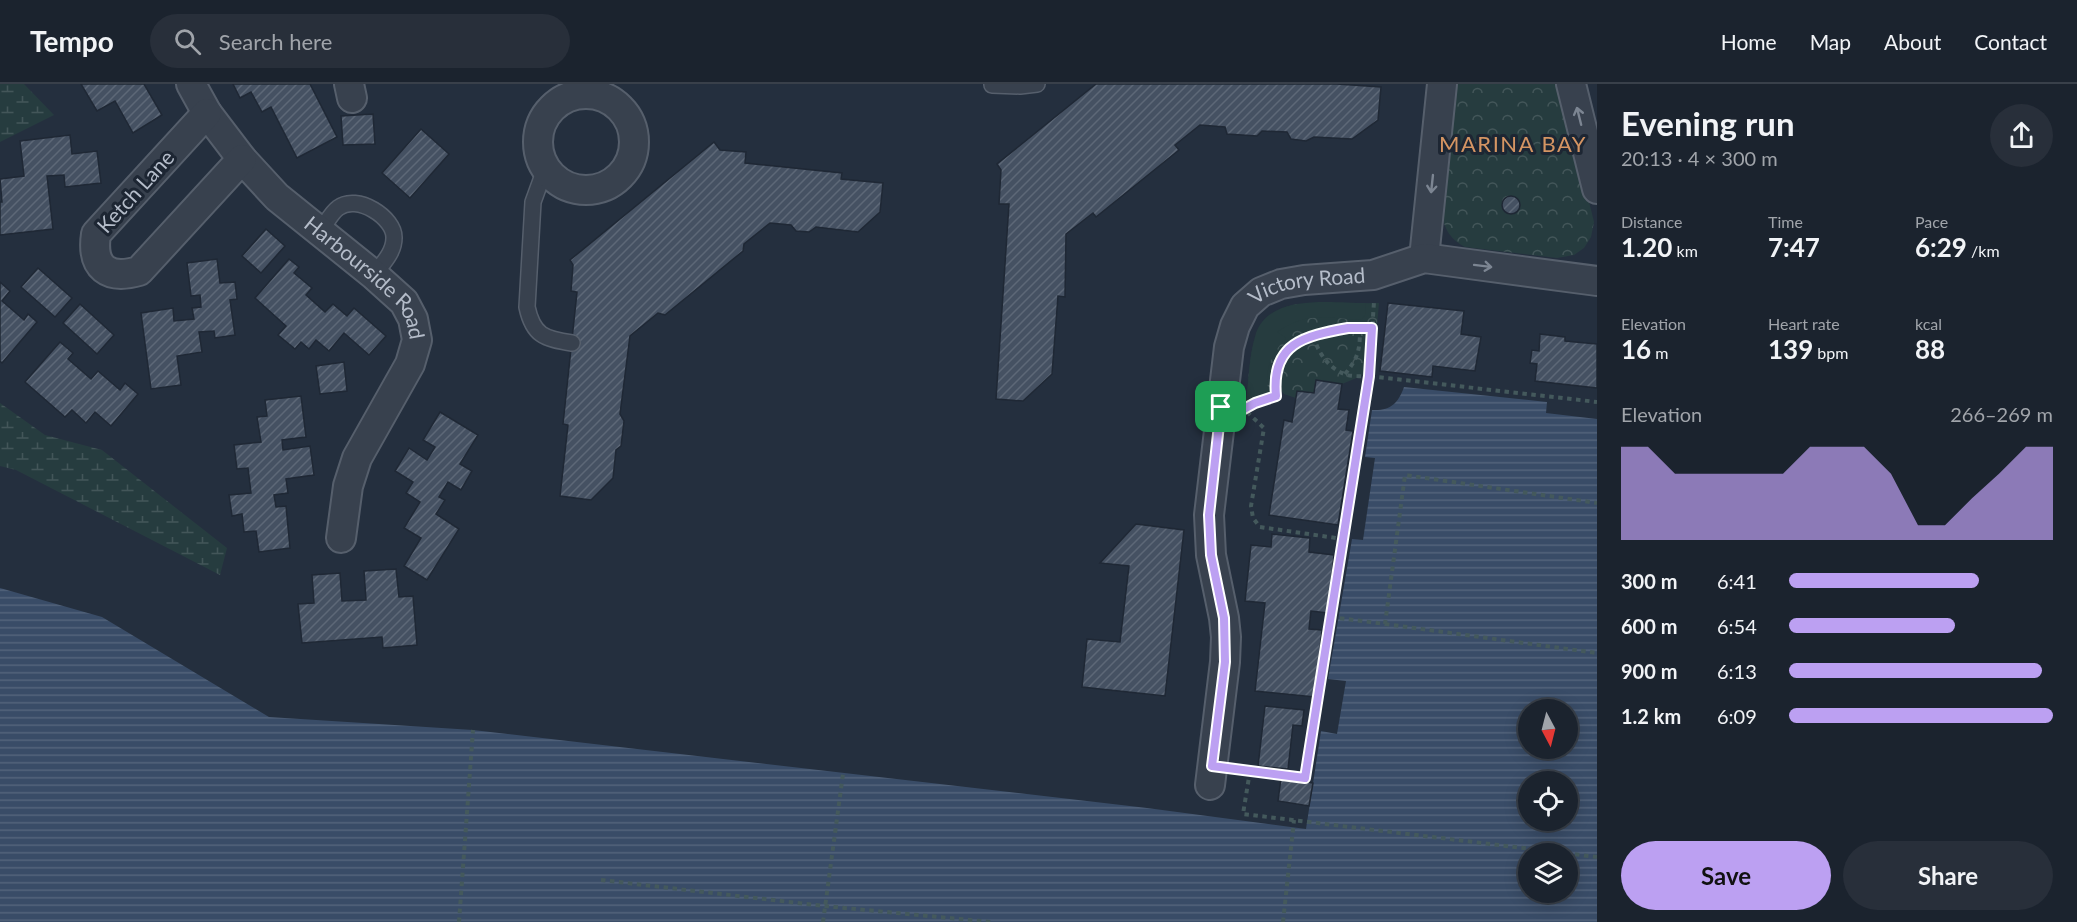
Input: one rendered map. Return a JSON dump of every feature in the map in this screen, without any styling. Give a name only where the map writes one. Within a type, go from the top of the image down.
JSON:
[{"type":"street","name":"Harbourside Road","points":[[191,84],[207,113],[242,159],[277,197],[374,274],[404,302],[413,320],[417,340],[410,364],[357,458],[348,486],[341,538]]},
{"type":"street","points":[[1425,258],[1442,84]]},
{"type":"street","points":[[1571,84],[1597,189]]},
{"type":"street","points":[[599,90],[617,105],[631,125],[634,146],[629,164],[617,179],[602,188],[577,190],[558,182],[545,169],[538,148],[540,127],[559,92],[578,94],[599,90]]},
{"type":"street","name":"Ketch Lane","points":[[207,113],[96,234],[93,249],[99,263],[110,274],[124,276],[139,271],[242,159]]},
{"type":"street","name":"Victory Road","points":[[1211,775],[1226,637],[1211,555],[1209,515],[1229,347],[1235,326],[1245,306],[1261,292],[1281,284],[1373,275],[1425,258],[1597,281]]},
{"type":"lane","points":[[989,84],[1020,86],[1037,84]]},
{"type":"lane","points":[[545,169],[533,202],[526,307],[530,323],[539,334],[553,340],[572,343]]},
{"type":"lane","points":[[321,230],[338,207],[353,202],[364,203],[392,225],[395,237],[392,250],[374,274]]},
{"type":"path","points":[[1211,775],[1250,771],[1305,778],[1369,376],[1374,302]]},
{"type":"path","points":[[1343,539],[1260,527],[1253,518],[1251,506],[1264,428],[1244,409],[1276,396],[1277,364],[1297,343],[1314,336],[1348,328],[1360,326],[1372,328]]},
{"type":"path","points":[[1344,374],[1355,362],[1360,347],[1360,326]]},
{"type":"path","points":[[1314,336],[1320,353],[1329,365],[1344,374],[1597,402]]},
{"type":"path","points":[[1385,624],[1405,475],[1597,503]]},
{"type":"path","points":[[1331,616],[1597,653]]},
{"type":"path","points":[[459,922],[473,730]]},
{"type":"path","points":[[1250,771],[1243,814],[1597,857]]},
{"type":"path","points":[[823,922],[843,774]]},
{"type":"path","points":[[1283,922],[1294,820]]},
{"type":"path","points":[[601,880],[824,906],[991,922]]},
{"type":"green space","points":[[0,84],[24,84],[54,115],[0,142]]},
{"type":"green space","points":[[1454,84],[1560,84],[1594,222],[1591,237],[1584,248],[1574,255],[1557,258],[1465,247],[1455,241],[1446,229],[1441,213]]},
{"type":"green space","points":[[1304,303],[1366,303],[1365,315],[1361,320],[1308,318],[1288,325],[1277,332],[1286,338],[1276,350],[1268,367],[1268,389],[1272,392],[1246,402],[1254,341],[1263,320],[1274,311]]},
{"type":"green space","points":[[1379,303],[1373,371],[1342,384],[1316,380],[1314,393],[1297,391],[1296,398],[1284,394],[1280,389],[1246,402],[1254,342],[1259,329],[1268,318],[1279,310],[1296,304]]},
{"type":"green space","points":[[0,403],[45,435],[102,450],[227,548],[220,575],[16,470],[0,466]]},
{"type":"water","points":[[1404,387],[1547,402],[1546,413],[1597,419],[1597,922],[0,922],[0,588],[102,617],[269,717],[473,730],[1147,808],[1306,829],[1321,731],[1337,734],[1346,681],[1328,679],[1352,539],[1363,540],[1375,458],[1365,457],[1372,410],[1388,408],[1396,402]]},
{"type":"building","points":[[81,84],[144,84],[162,115],[133,133],[115,101],[97,111]]},
{"type":"building","points":[[233,84],[310,84],[337,137],[297,158],[271,107],[262,112],[251,92],[240,98]]},
{"type":"building","points":[[1096,84],[1337,84],[1381,87],[1378,120],[1352,139],[1314,137],[1306,141],[1291,139],[1287,132],[1262,131],[1257,136],[1227,134],[1225,127],[1200,125],[1175,145],[1179,150],[1096,217],[1093,213],[1066,234],[1065,297],[1058,296],[1052,374],[1023,401],[996,399],[1009,204],[999,204],[1001,170],[997,164]]},
{"type":"building","points":[[373,114],[375,144],[343,145],[341,116]]},
{"type":"building","points":[[421,129],[449,154],[410,198],[382,173]]},
{"type":"building","points":[[70,135],[72,154],[97,151],[101,183],[65,187],[64,175],[47,176],[53,229],[0,235],[0,202],[2,202],[0,179],[24,176],[20,141]]},
{"type":"building","points":[[714,142],[720,150],[746,152],[745,163],[842,173],[841,179],[883,183],[880,212],[858,232],[816,227],[809,232],[796,231],[791,225],[770,223],[744,244],[743,251],[665,315],[658,313],[630,336],[620,414],[624,421],[621,446],[616,450],[613,478],[591,500],[560,496],[568,425],[563,424],[577,292],[571,291],[573,265],[570,260]]},
{"type":"building","points":[[1511,196],[1517,199],[1520,205],[1517,211],[1511,214],[1505,211],[1502,205],[1505,199]]},
{"type":"building","points":[[266,229],[285,246],[261,273],[242,256]]},
{"type":"building","points":[[217,259],[220,283],[235,282],[237,299],[230,300],[235,335],[215,338],[214,331],[199,332],[202,352],[177,356],[181,385],[151,389],[141,313],[173,308],[174,321],[194,319],[192,308],[201,307],[200,295],[191,296],[187,263]]},
{"type":"building","points":[[289,259],[299,267],[294,273],[312,288],[306,295],[325,312],[333,304],[347,316],[354,308],[386,336],[369,355],[344,333],[329,351],[316,340],[309,349],[301,342],[295,349],[278,335],[286,326],[255,298]]},
{"type":"building","points":[[38,268],[72,298],[55,317],[21,287]]},
{"type":"building","points":[[0,282],[10,291],[2,301],[24,320],[28,314],[37,322],[2,363],[0,361]]},
{"type":"building","points":[[1388,303],[1464,311],[1461,334],[1481,337],[1475,371],[1433,366],[1432,377],[1380,371]]},
{"type":"building","points":[[80,304],[114,335],[97,354],[63,323]]},
{"type":"building","points":[[1540,334],[1565,337],[1565,341],[1597,344],[1597,388],[1535,381],[1537,364],[1530,363],[1532,350],[1539,351]]},
{"type":"building","points":[[60,342],[73,353],[68,359],[91,379],[98,371],[120,390],[125,383],[138,394],[111,426],[95,412],[86,423],[72,410],[65,417],[25,382]]},
{"type":"building","points":[[344,362],[347,391],[320,394],[316,366]]},
{"type":"building","points":[[1316,380],[1342,384],[1338,409],[1349,410],[1346,430],[1353,431],[1338,525],[1269,515],[1284,420],[1292,422],[1297,391],[1314,393]]},
{"type":"building","points":[[301,396],[306,437],[282,440],[283,450],[310,446],[314,475],[286,479],[288,493],[274,495],[276,507],[286,506],[290,548],[259,552],[256,531],[244,532],[242,514],[232,516],[229,495],[251,493],[248,468],[237,469],[234,445],[261,442],[257,417],[267,416],[265,400]]},
{"type":"building","points":[[440,412],[478,435],[460,464],[472,471],[461,490],[448,482],[439,497],[445,500],[436,514],[459,529],[427,580],[404,566],[421,538],[404,528],[420,502],[406,493],[413,482],[395,471],[409,448],[427,460],[435,447],[423,440]]},
{"type":"building","points":[[1136,524],[1184,530],[1165,696],[1082,687],[1087,639],[1120,642],[1129,566],[1100,563]]},
{"type":"building","points":[[1272,534],[1310,538],[1309,552],[1334,555],[1328,613],[1311,611],[1309,629],[1322,630],[1315,697],[1255,691],[1265,603],[1245,601],[1251,545],[1271,547]]},
{"type":"building","points":[[396,569],[399,597],[413,596],[417,645],[383,648],[382,637],[302,643],[298,604],[314,603],[312,575],[340,573],[342,601],[366,600],[364,571]]},
{"type":"building","points":[[1265,706],[1304,710],[1302,726],[1293,725],[1288,769],[1258,766]]},
{"type":"building","points":[[1281,778],[1313,783],[1309,806],[1278,801]]},
{"type":"district","name":"MARINA BAY","points":[[1513,144]]},
{"type":"route","points":[[1348,328],[1372,328],[1369,376],[1305,778],[1212,766],[1226,637],[1211,555],[1209,515],[1221,407],[1244,409],[1276,396],[1277,364],[1297,343],[1320,333],[1348,328]]}]
